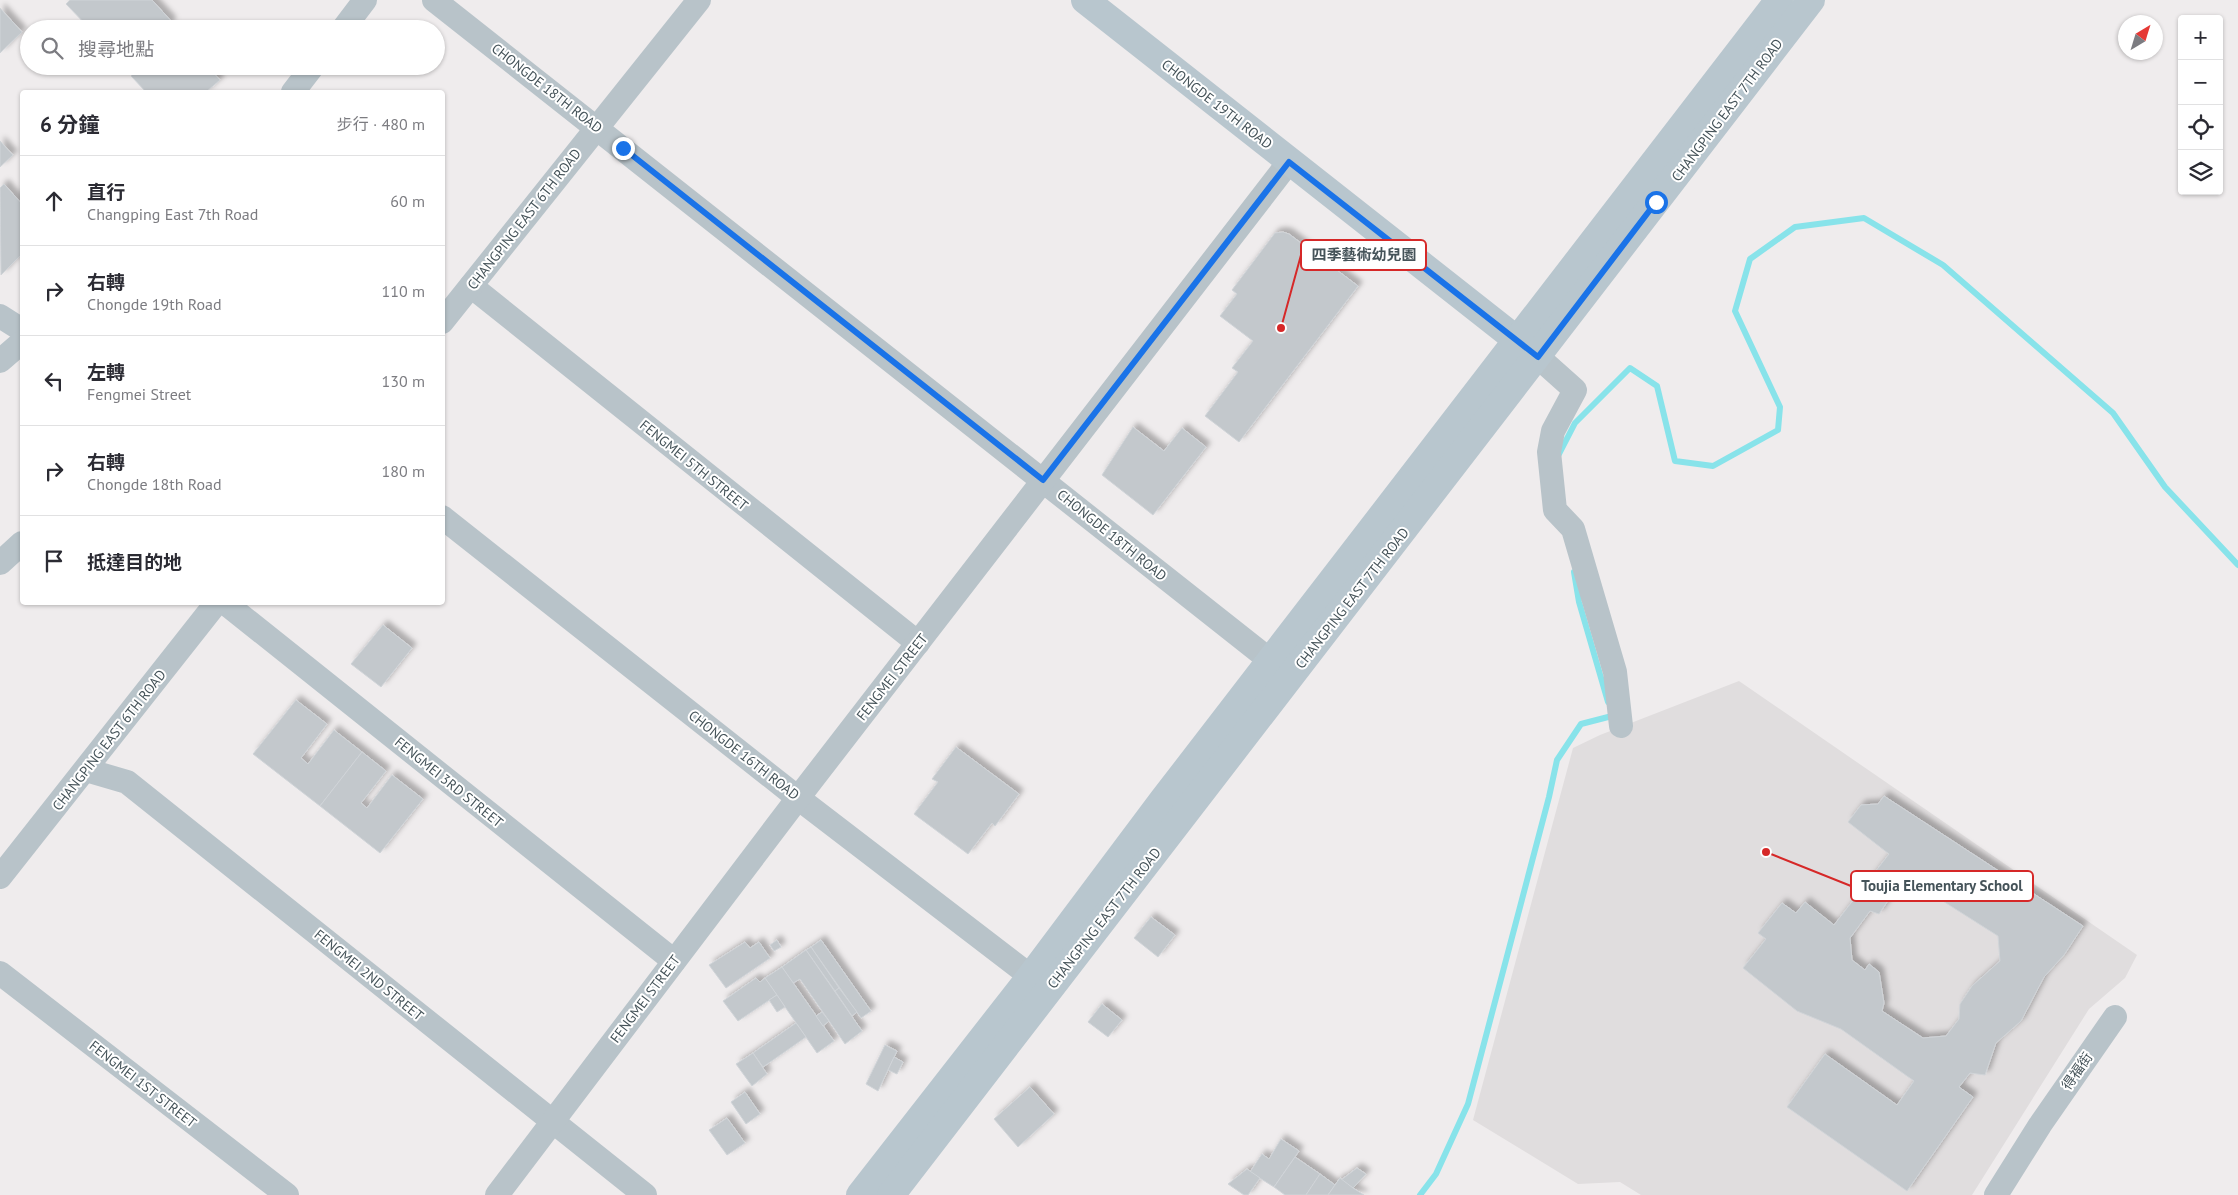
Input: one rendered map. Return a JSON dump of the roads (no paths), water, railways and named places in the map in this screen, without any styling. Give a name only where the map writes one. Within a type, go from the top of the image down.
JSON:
[{"type":"street","points":[[350,20],[365,0]]},
{"type":"street","name":"CHONGDE 18TH ROAD","points":[[434,0],[1271,661]]},
{"type":"street","name":"CHANGPING EAST 6TH ROAD","points":[[445,318],[699,0]]},
{"type":"street","name":"CHONGDE 19TH ROAD","points":[[1085,0],[1538,357]]},
{"type":"street","name":"CHANGPING EAST 7TH ROAD","points":[[891,1195],[1040,983],[1162,800],[1779,0]]},
{"type":"street","name":"CHANGPING EAST 7TH ROAD","points":[[860,1195],[1040,983],[1538,357],[1811,0]]},
{"type":"street","points":[[295,90],[306,75]]},
{"type":"street","name":"FENGMEI STREET","points":[[497,1195],[798,798],[1289,162]]},
{"type":"street","name":"FENGMEI 5TH STREET","points":[[471,286],[918,643]]},
{"type":"street","points":[[0,316],[20,329]]},
{"type":"street","points":[[0,361],[20,344]]},
{"type":"street","points":[[1538,357],[1575,390],[1553,431],[1549,452],[1554,510],[1572,529],[1615,672],[1622,726]]},
{"type":"street","name":"CHONGDE 16TH ROAD","points":[[445,519],[798,798],[1040,983]]},
{"type":"street","points":[[0,563],[20,545]]},
{"type":"street","name":"CHANGPING EAST 6TH ROAD","points":[[0,877],[215,605]]},
{"type":"street","name":"FENGMEI 3RD STREET","points":[[228,605],[674,961]]},
{"type":"street","name":"FENGMEI 2ND STREET","points":[[86,770],[127,782],[645,1195]]},
{"type":"street","name":"FENGMEI 1ST STREET","points":[[0,973],[286,1195]]},
{"type":"street","points":[[1996,1195],[2040,1126],[2115,1017]]},
{"type":"waterway","points":[[1558,456],[1575,423],[1630,368],[1657,386],[1675,461],[1713,466],[1778,430],[1780,407],[1735,311],[1750,259],[1795,227],[1864,218],[1943,265],[2113,413],[2165,487],[2238,565]]},
{"type":"waterway","points":[[1574,572],[1579,602],[1608,702]]},
{"type":"waterway","points":[[1420,1195],[1436,1174],[1468,1104],[1549,797],[1557,760],[1581,724],[1612,716],[1611,712]]},
{"type":"place","name":"四季藝術幼兒園","points":[[1281,328]]},
{"type":"place","name":"Toujia Elementary School","points":[[1766,852]]}]
